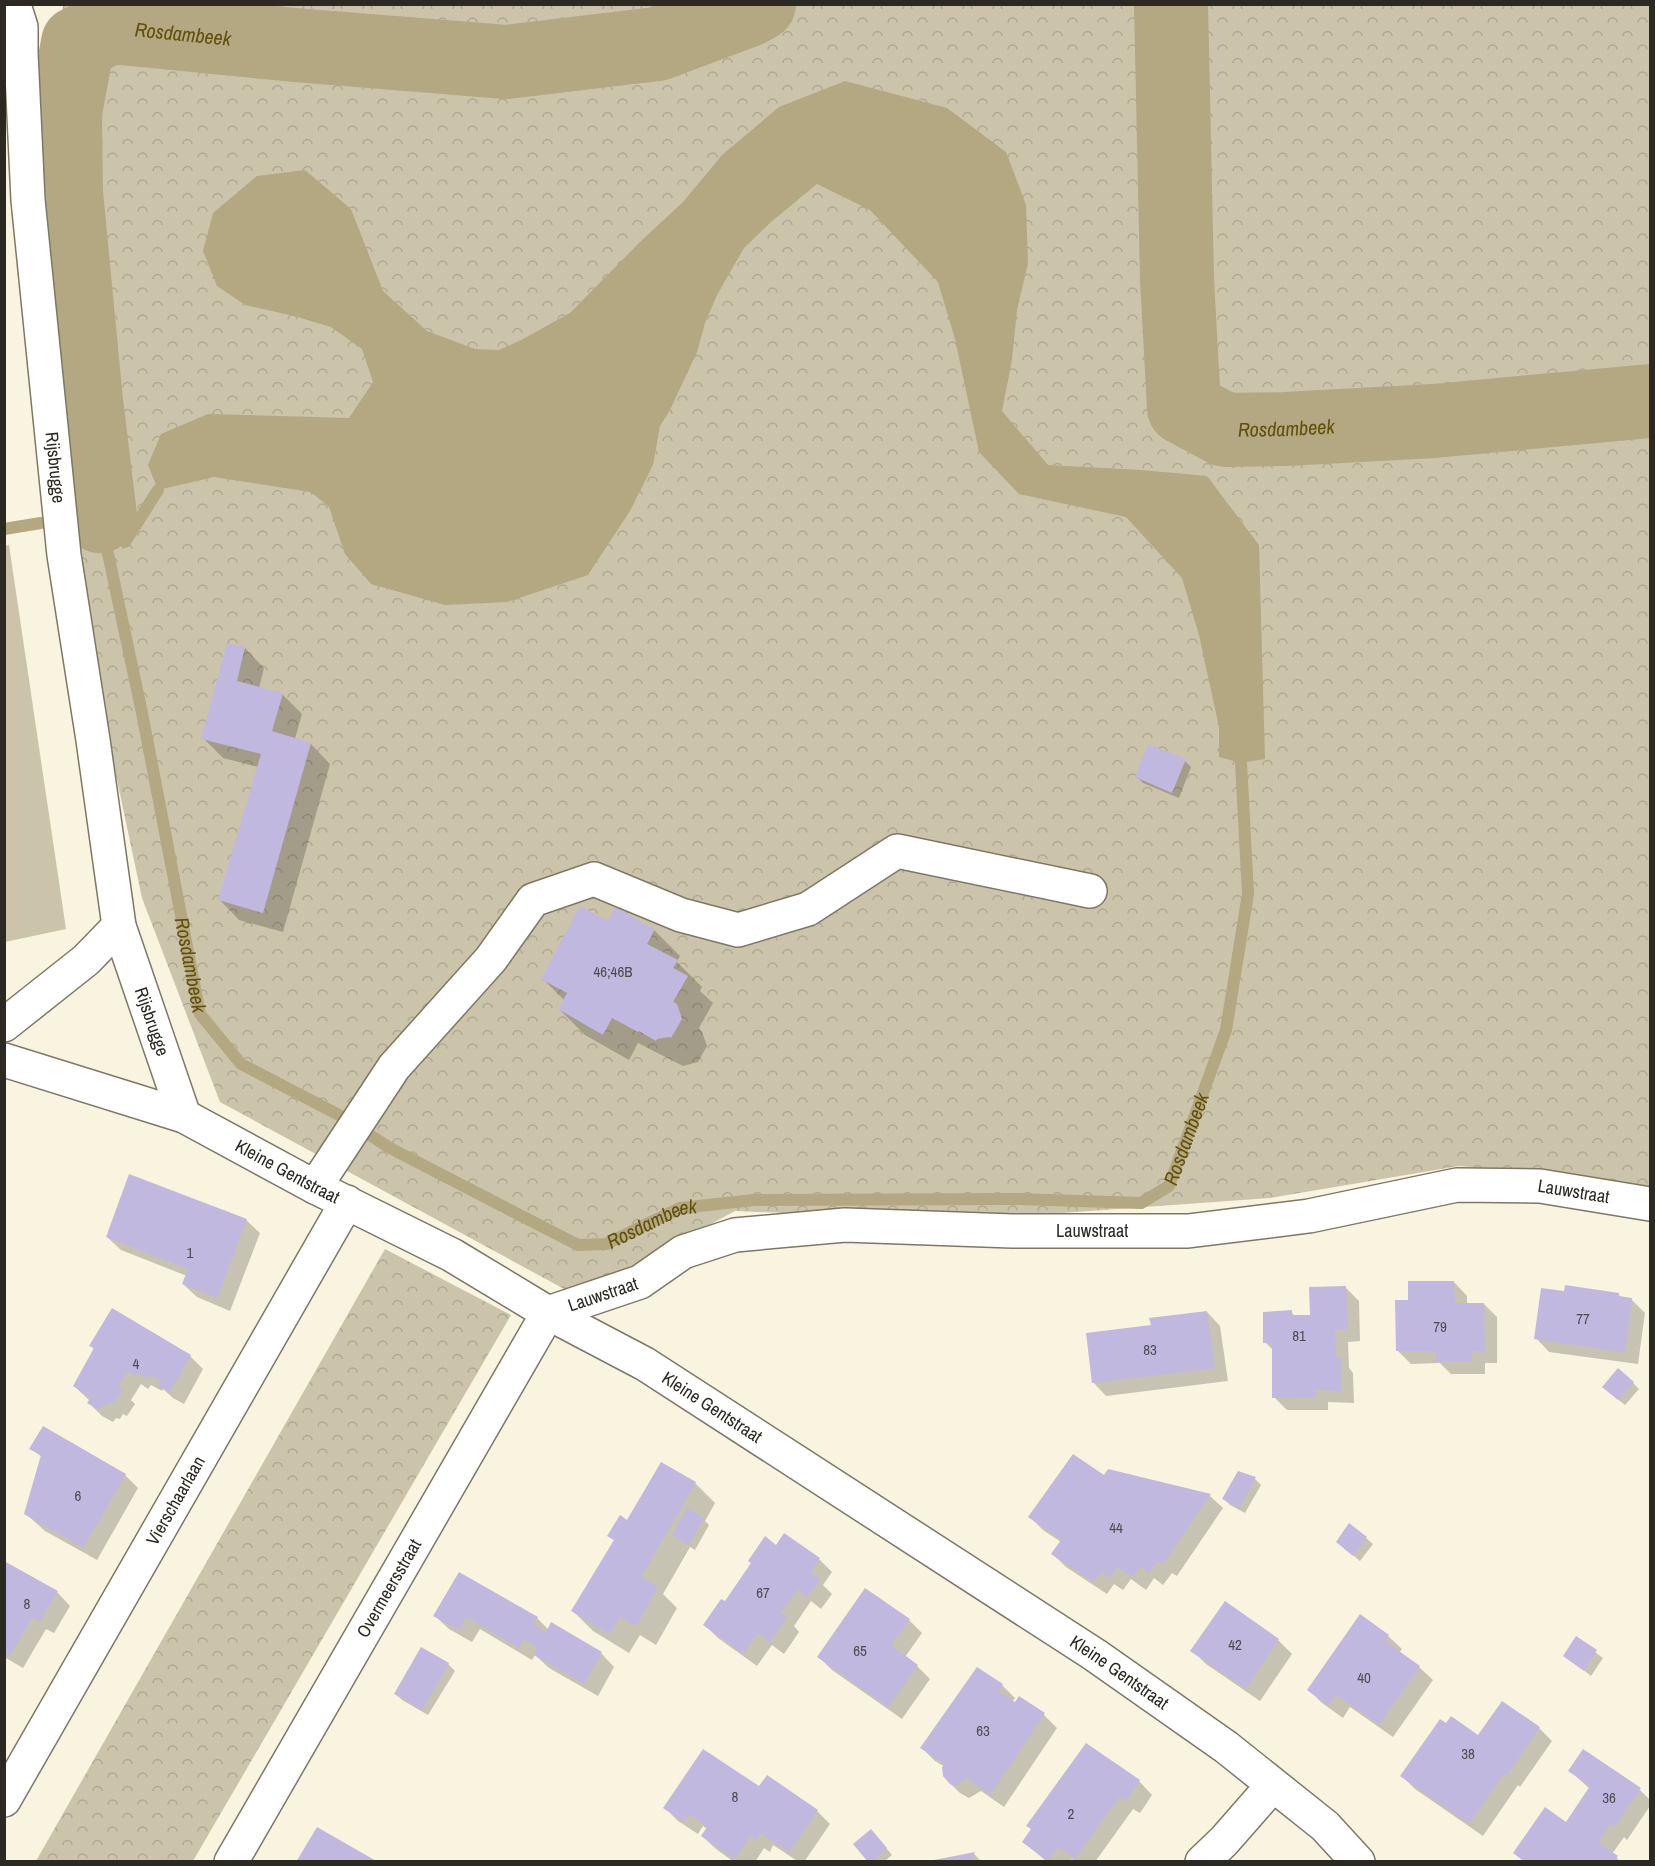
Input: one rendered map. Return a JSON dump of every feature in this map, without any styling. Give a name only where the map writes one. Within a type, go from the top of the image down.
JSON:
[{"type":"street","name":"Rijsbrugge","points":[[13,6],[21,27],[28,200],[64,555],[119,926],[184,1116]]},
{"type":"street","points":[[315,1186],[394,1067],[491,959],[533,900],[594,879],[681,915],[738,930],[808,909],[897,851],[1090,891]]},
{"type":"street","points":[[4,1024],[87,960],[119,926]]},
{"type":"street","name":"Kleine Gentstraat","points":[[4,1060],[184,1116],[315,1186],[452,1255],[548,1313],[645,1364],[1095,1654],[1226,1747],[1325,1826],[1358,1862]]},
{"type":"street","name":"Lauwstraat","points":[[548,1313],[640,1282],[683,1252],[735,1235],[845,1225],[1012,1231],[1188,1231],[1309,1216],[1457,1185],[1540,1186],[1650,1204]]},
{"type":"street","name":"Vierschaarlaan","points":[[4,1800],[347,1202]]},
{"type":"street","name":"Overmeersstraat","points":[[231,1862],[548,1313]]},
{"type":"street","points":[[1202,1862],[1224,1841],[1273,1785]]},
{"type":"green space","points":[[63,5],[1650,5],[1650,1187],[1459,1166],[1270,1198],[965,1220],[735,1211],[577,1296],[220,1102],[142,898],[77,591],[48,227]]},
{"type":"green space","points":[[9,545],[66,929],[5,942],[4,546]]},
{"type":"green space","points":[[385,1249],[511,1315],[193,1861],[36,1861]]},
{"type":"shaded area","points":[[845,81],[947,108],[1006,152],[1026,205],[1028,263],[1017,310],[1012,360],[1002,411],[1048,465],[1207,476],[1259,545],[1265,759],[1241,763],[1219,757],[1219,727],[1199,635],[1182,578],[1126,517],[1019,494],[979,452],[955,339],[938,282],[870,210],[817,184],[744,248],[717,295],[705,323],[697,352],[660,426],[653,465],[630,511],[588,575],[507,602],[445,605],[371,584],[345,554],[329,507],[311,492],[214,477],[158,490],[148,465],[161,434],[208,414],[349,418],[373,382],[362,349],[331,327],[245,305],[217,286],[203,251],[213,213],[257,176],[305,170],[351,209],[383,291],[427,331],[475,349],[499,350],[570,313],[683,202],[722,155],[779,107]]},
{"type":"building","points":[[227,643],[245,647],[237,681],[283,693],[272,731],[311,743],[263,913],[218,900],[261,754],[201,739]]},
{"type":"building","points":[[1148,744],[1186,759],[1172,793],[1135,777]]},
{"type":"building","points":[[580,906],[608,921],[615,907],[655,929],[647,944],[678,960],[673,968],[688,976],[673,1002],[677,1004],[682,1019],[671,1038],[656,1041],[612,1018],[603,1035],[558,1009],[567,993],[541,979]]},
{"type":"building","points":[[129,1174],[247,1219],[217,1298],[182,1284],[188,1269],[106,1237]]},
{"type":"building","points":[[1408,1281],[1454,1281],[1455,1303],[1484,1303],[1485,1351],[1472,1351],[1472,1361],[1436,1361],[1436,1351],[1396,1351],[1395,1300],[1408,1300]]},
{"type":"building","points":[[1565,1285],[1619,1293],[1619,1296],[1632,1298],[1625,1352],[1534,1339],[1541,1288],[1564,1291]]},
{"type":"building","points":[[1346,1286],[1348,1329],[1335,1329],[1336,1358],[1341,1358],[1341,1391],[1315,1390],[1316,1397],[1272,1398],[1272,1343],[1263,1343],[1263,1312],[1292,1310],[1292,1315],[1310,1315],[1309,1287]]},
{"type":"building","points":[[112,1308],[191,1355],[170,1392],[158,1386],[161,1381],[150,1375],[148,1379],[138,1373],[135,1376],[127,1372],[118,1387],[123,1390],[113,1404],[109,1402],[99,1410],[87,1403],[91,1397],[73,1386],[94,1348],[89,1346]]},
{"type":"building","points":[[1207,1311],[1215,1368],[1092,1383],[1086,1333],[1151,1325],[1149,1318]]},
{"type":"building","points":[[1618,1368],[1634,1382],[1618,1400],[1602,1387]]},
{"type":"building","points":[[43,1426],[126,1474],[83,1548],[24,1514],[41,1455],[29,1449]]},
{"type":"building","points":[[1073,1454],[1104,1475],[1108,1469],[1211,1494],[1163,1564],[1158,1561],[1149,1573],[1141,1566],[1132,1577],[1117,1567],[1110,1578],[1101,1572],[1093,1582],[1051,1554],[1061,1540],[1028,1517]]},
{"type":"building","points":[[661,1462],[696,1482],[641,1577],[658,1587],[636,1626],[620,1617],[609,1634],[571,1611],[614,1540],[607,1536],[620,1515],[627,1520]]},
{"type":"building","points":[[1238,1471],[1256,1477],[1239,1508],[1222,1499]]},
{"type":"building","points":[[687,1508],[704,1518],[688,1545],[672,1535]]},
{"type":"building","points":[[1349,1523],[1367,1537],[1353,1556],[1336,1542]]},
{"type":"building","points":[[784,1533],[820,1558],[810,1572],[820,1579],[807,1597],[798,1589],[780,1613],[787,1617],[770,1642],[758,1633],[743,1654],[703,1625],[721,1599],[725,1601],[751,1563],[748,1561],[765,1536],[776,1545]]},
{"type":"building","points":[[4,1561],[58,1591],[40,1621],[32,1617],[10,1656],[4,1653]]},
{"type":"building","points":[[459,1572],[538,1617],[533,1624],[546,1632],[551,1622],[602,1652],[584,1684],[534,1655],[537,1647],[523,1639],[519,1648],[466,1617],[459,1630],[433,1616]]},
{"type":"building","points":[[865,1588],[910,1619],[891,1645],[918,1665],[888,1707],[817,1657]]},
{"type":"building","points":[[1225,1601],[1279,1639],[1246,1689],[1190,1651]]},
{"type":"building","points":[[1360,1614],[1389,1635],[1385,1641],[1420,1666],[1379,1725],[1336,1695],[1329,1706],[1307,1690]]},
{"type":"building","points":[[1576,1636],[1597,1650],[1584,1671],[1563,1656]]},
{"type":"building","points":[[421,1647],[449,1663],[422,1710],[394,1694]]},
{"type":"building","points":[[977,1667],[1003,1684],[998,1691],[1015,1702],[1019,1696],[1045,1713],[990,1795],[967,1778],[954,1786],[950,1784],[943,1776],[942,1767],[945,1764],[920,1748]]},
{"type":"building","points":[[1502,1701],[1540,1727],[1507,1775],[1504,1773],[1469,1824],[1400,1776],[1440,1719],[1446,1723],[1451,1716],[1478,1735]]},
{"type":"building","points":[[1086,1743],[1140,1780],[1126,1801],[1119,1797],[1075,1859],[1058,1847],[1048,1861],[1022,1842],[1031,1829],[1026,1826]]},
{"type":"building","points":[[703,1749],[759,1786],[767,1775],[818,1810],[789,1852],[760,1833],[756,1840],[750,1836],[735,1859],[701,1836],[707,1827],[690,1814],[684,1822],[663,1808]]},
{"type":"building","points":[[1583,1749],[1641,1788],[1614,1827],[1610,1825],[1598,1842],[1618,1856],[1614,1862],[1525,1862],[1513,1853],[1545,1807],[1566,1822],[1590,1786],[1568,1771]]},
{"type":"building","points":[[317,1827],[378,1862],[296,1862]]},
{"type":"building","points":[[871,1829],[887,1848],[868,1862],[853,1844]]},
{"type":"building","points":[[975,1852],[971,1862],[934,1862],[934,1860]]},
{"type":"waterway","name":"Rosdambeek","points":[[100,516],[86,401],[66,193],[65,112],[78,43],[111,27],[506,62],[657,44],[759,4]]},
{"type":"waterway","name":"Rosdambeek","points":[[1171,4],[1177,279],[1184,408],[1225,430],[1434,421],[1650,401]]},
{"type":"waterway","name":"Rosdambeek","points":[[101,517],[125,542],[158,490]]},
{"type":"waterway","name":"Rosdambeek","points":[[100,516],[142,713],[200,1014],[241,1064],[339,1115],[390,1148],[578,1245],[606,1244],[680,1208],[754,1200],[1018,1199],[1141,1203],[1169,1186],[1226,1030],[1248,894],[1241,763]]},
{"type":"waterway","name":"Rosdambeek","points":[[4,529],[41,523]]}]
